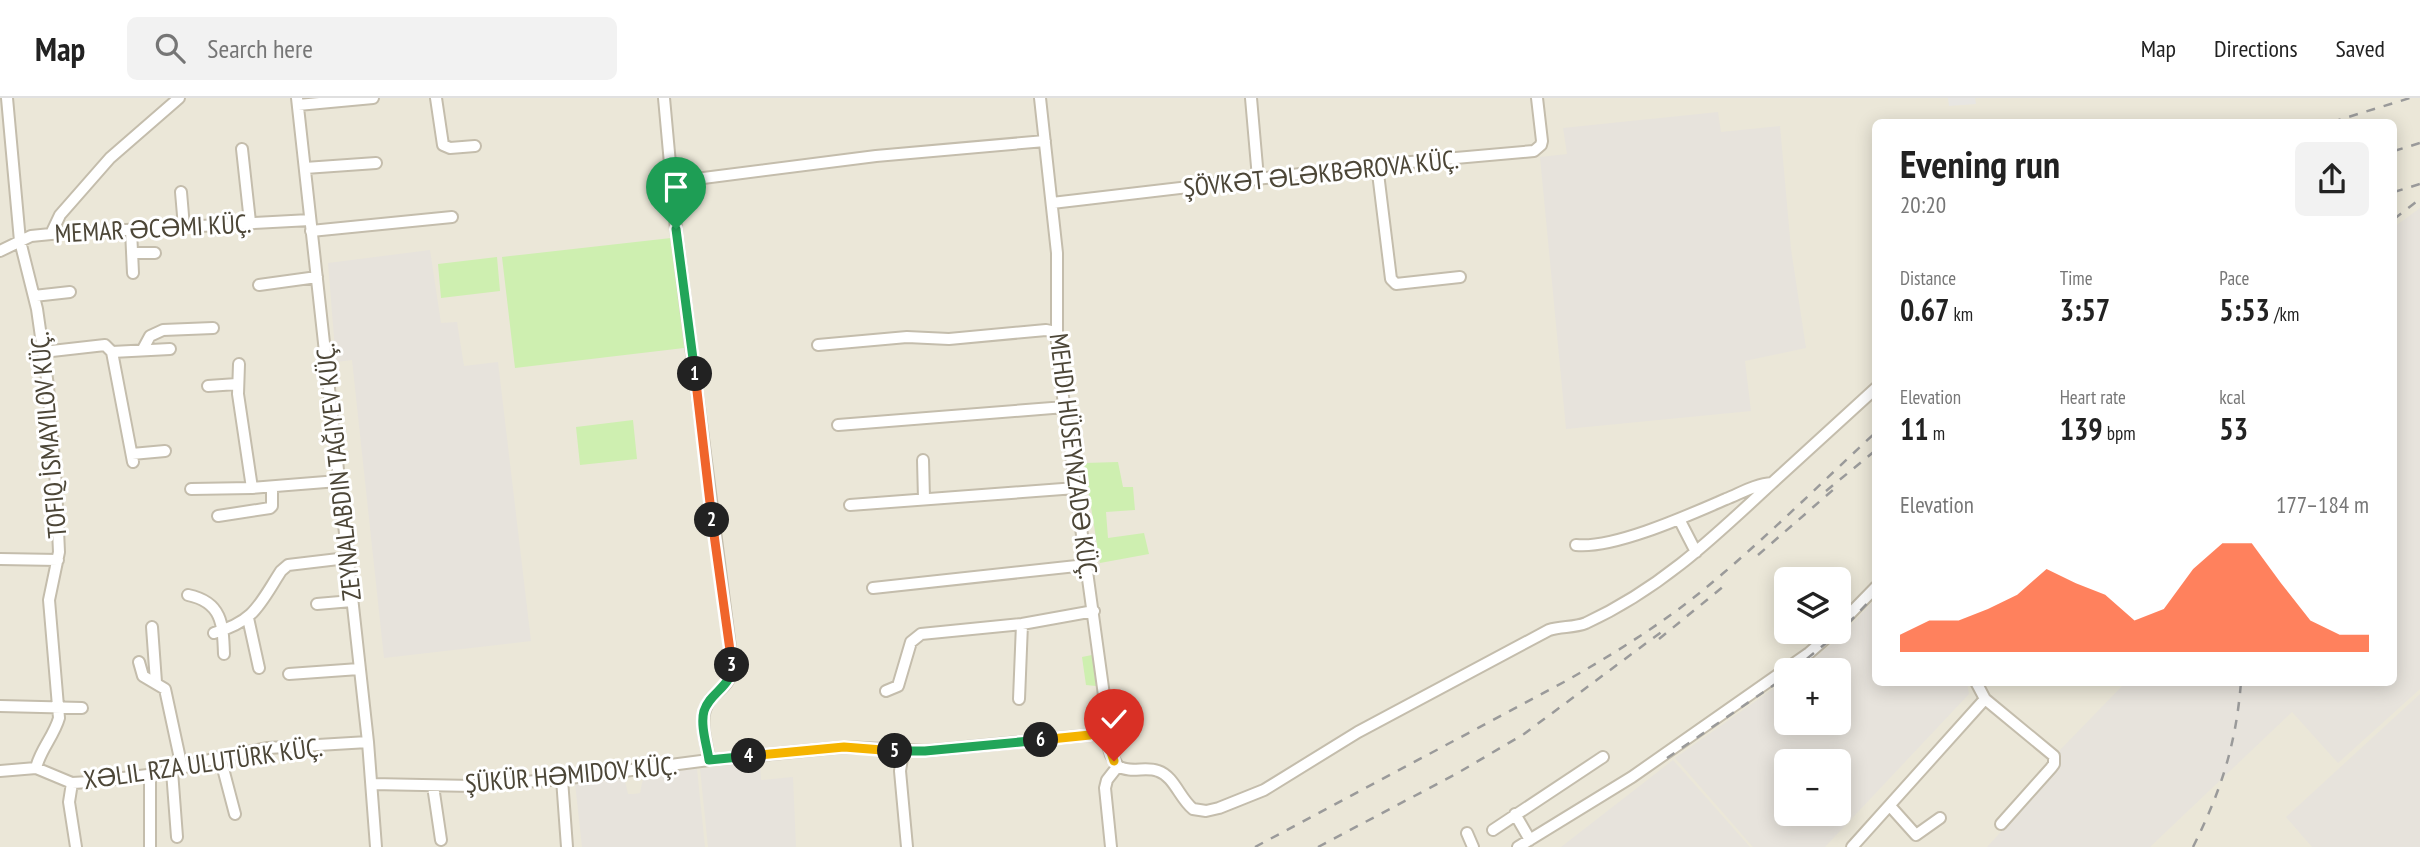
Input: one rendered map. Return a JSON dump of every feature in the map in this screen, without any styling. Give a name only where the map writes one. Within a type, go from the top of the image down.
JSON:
[{"type":"street","points":[[7,98],[20,241],[34,296],[43,352],[56,485],[58,560],[49,600],[60,708],[57,727],[36,768]]},
{"type":"street","points":[[51,234],[60,215],[110,158],[179,98]]},
{"type":"street","points":[[373,98],[298,102],[368,742],[376,847]]},
{"type":"street","points":[[436,98],[443,145],[450,148],[475,146]]},
{"type":"street","points":[[664,98],[671,182],[708,490],[732,663],[732,675],[707,704],[704,712],[709,760]]},
{"type":"street","name":"MEHDI HÜSEYNZADƏ KÜÇ.","points":[[1040,98],[1058,253],[1056,332],[1107,717],[1103,729]]},
{"type":"street","points":[[1251,98],[1258,178]]},
{"type":"street","name":"ŞÖVKƏT ƏLƏKBƏROVA KÜÇ.","points":[[1052,204],[1258,178],[1534,150],[1542,141],[1536,98]]},
{"type":"street","points":[[671,182],[876,156],[1045,141]]},
{"type":"street","points":[[242,149],[250,222]]},
{"type":"street","points":[[0,154],[12,153]]},
{"type":"street","points":[[305,168],[376,163]]},
{"type":"street","points":[[1377,165],[1391,279],[1396,284],[1460,277]]},
{"type":"street","points":[[181,192],[184,227]]},
{"type":"street","name":"MEMAR ƏCƏMI KÜÇ.","points":[[0,251],[30,236],[51,234],[250,222],[311,226],[452,217]]},
{"type":"street","points":[[131,230],[133,273]]},
{"type":"street","points":[[132,253],[155,253]]},
{"type":"street","points":[[260,285],[317,277]]},
{"type":"street","points":[[34,296],[70,292]]},
{"type":"street","points":[[143,349],[150,336],[163,330],[213,328]]},
{"type":"street","points":[[818,345],[907,337],[949,339],[1040,330],[1056,332]]},
{"type":"street","points":[[43,352],[105,345],[112,352],[132,458],[165,450]]},
{"type":"street","points":[[112,352],[170,349]]},
{"type":"street","points":[[239,364],[237,384],[252,488]]},
{"type":"street","points":[[208,386],[237,384]]},
{"type":"street","points":[[1103,729],[1111,755],[1118,766],[1131,771],[1160,771],[1168,777],[1193,809],[1206,811],[1219,808],[1274,785],[1358,732],[1549,630],[1584,624],[1656,584],[1696,552],[1872,392]]},
{"type":"street","points":[[838,425],[1065,407]]},
{"type":"street","points":[[923,460],[924,499]]},
{"type":"street","points":[[191,489],[272,487],[338,481]]},
{"type":"street","points":[[1576,545],[1609,542],[1679,519],[1757,486],[1772,483]]},
{"type":"street","points":[[218,516],[270,508],[272,487]]},
{"type":"street","points":[[850,505],[1076,488]]},
{"type":"street","points":[[1679,519],[1696,552]]},
{"type":"street","points":[[218,631],[248,618],[288,565],[347,558]]},
{"type":"street","points":[[0,559],[58,560]]},
{"type":"street","points":[[873,588],[1086,565]]},
{"type":"street","points":[[1851,613],[1872,591]]},
{"type":"street","points":[[188,596],[212,606],[224,654]]},
{"type":"street","points":[[317,604],[352,601]]},
{"type":"street","points":[[886,691],[898,686],[911,642],[921,634],[1022,624],[1094,611]]},
{"type":"street","points":[[248,618],[259,668]]},
{"type":"street","points":[[1019,699],[1022,624]]},
{"type":"street","points":[[152,627],[156,682]]},
{"type":"street","points":[[1518,847],[1632,777],[1818,644]]},
{"type":"street","points":[[139,662],[143,676],[165,689],[177,770],[177,837]]},
{"type":"street","points":[[289,674],[359,669]]},
{"type":"street","points":[[1978,686],[1985,699],[2052,753],[2055,760],[2051,768],[2001,824]]},
{"type":"street","points":[[1852,847],[1985,699]]},
{"type":"street","points":[[0,706],[82,708]]},
{"type":"street","name":"ŞÜKÜR HƏMIDOV KÜÇ.","points":[[372,784],[473,786],[562,779],[709,760],[844,747],[863,746],[903,752],[1090,735],[1103,729]]},
{"type":"street","name":"XƏLIL RZA ULUTÜRK KÜÇ.","points":[[0,771],[36,768],[72,783],[150,775],[268,748],[368,742]]},
{"type":"street","points":[[903,752],[900,771],[907,847]]},
{"type":"street","points":[[220,757],[235,814]]},
{"type":"street","points":[[1493,830],[1603,757]]},
{"type":"street","points":[[1111,847],[1105,788],[1107,780],[1118,766]]},
{"type":"street","points":[[150,775],[150,847]]},
{"type":"street","points":[[562,779],[567,847]]},
{"type":"street","points":[[72,783],[69,802],[76,847]]},
{"type":"street","points":[[433,786],[441,840]]},
{"type":"street","points":[[1889,806],[1916,835],[1940,818]]},
{"type":"street","points":[[1515,814],[1530,840]]},
{"type":"street","points":[[1467,833],[1473,847]]},
{"type":"shaded area","points":[[0,98],[2420,98],[2420,847],[0,847]]},
{"type":"shaded area","points":[[1948,98],[1975,98],[1976,104],[1949,106]]},
{"type":"shaded area","points":[[1718,112],[1721,132],[1780,126],[1791,249],[1806,348],[1745,361],[1751,411],[1566,429],[1540,157],[1567,154],[1563,128]]},
{"type":"shaded area","points":[[2420,208],[2420,689],[2338,763],[2292,712],[2150,847],[1987,847],[2060,767],[2060,750],[2122,686],[2397,686],[2397,225]]},
{"type":"shaded area","points":[[430,250],[441,323],[457,322],[464,366],[498,362],[531,641],[384,658],[352,360],[336,362],[328,263]]},
{"type":"shaded area","points":[[1872,602],[1872,686],[1968,686],[1969,694],[1851,819],[1851,749],[1774,749],[1774,826],[1845,826],[1825,847],[1753,847],[1675,758],[1774,688],[1774,735],[1851,735],[1851,658],[1814,658],[1831,644],[1851,644],[1851,625]]},
{"type":"shaded area","points":[[2420,694],[2420,847],[2312,847],[2286,817]]},
{"type":"shaded area","points":[[1673,760],[1750,847],[1561,847]]},
{"type":"shaded area","points":[[760,761],[761,780],[793,777],[796,847],[708,847],[700,769]]},
{"type":"shaded area","points":[[697,769],[705,847],[582,847],[575,783],[624,777],[628,794],[634,794],[640,793],[644,774]]},
{"type":"green space","points":[[671,238],[684,348],[515,368],[502,257]]},
{"type":"green space","points":[[497,257],[500,291],[441,298],[438,264]]},
{"type":"green space","points":[[633,420],[637,459],[580,465],[576,427]]},
{"type":"green space","points":[[1118,462],[1123,487],[1133,487],[1135,510],[1106,512],[1108,538],[1144,533],[1149,554],[1100,563],[1084,463]]},
{"type":"green space","points":[[1092,655],[1096,686],[1086,685],[1082,657]]},
{"type":"railway","points":[[2342,119],[2410,98]]},
{"type":"railway","points":[[2397,150],[2420,143]]},
{"type":"railway","points":[[2397,191],[2420,184]]},
{"type":"railway","points":[[2397,217],[2420,199]]},
{"type":"railway","points":[[1255,847],[1564,682],[1653,628],[1747,553],[1872,436]]},
{"type":"railway","points":[[1826,491],[1872,453]]},
{"type":"railway","points":[[1758,555],[1834,489]]},
{"type":"railway","points":[[1659,639],[1724,586]]},
{"type":"railway","points":[[1808,658],[1841,631],[1872,598]]},
{"type":"railway","points":[[1318,847],[1456,774],[1524,734],[1664,630]]},
{"type":"railway","points":[[1667,758],[1774,685]]},
{"type":"railway","points":[[2193,847],[2226,767],[2241,686]]},
{"type":"route","points":[[676,229],[732,663],[732,675],[707,704],[704,712],[709,760],[815,748],[863,746],[903,752],[925,751],[1090,735],[1103,729],[1114,761]]}]
